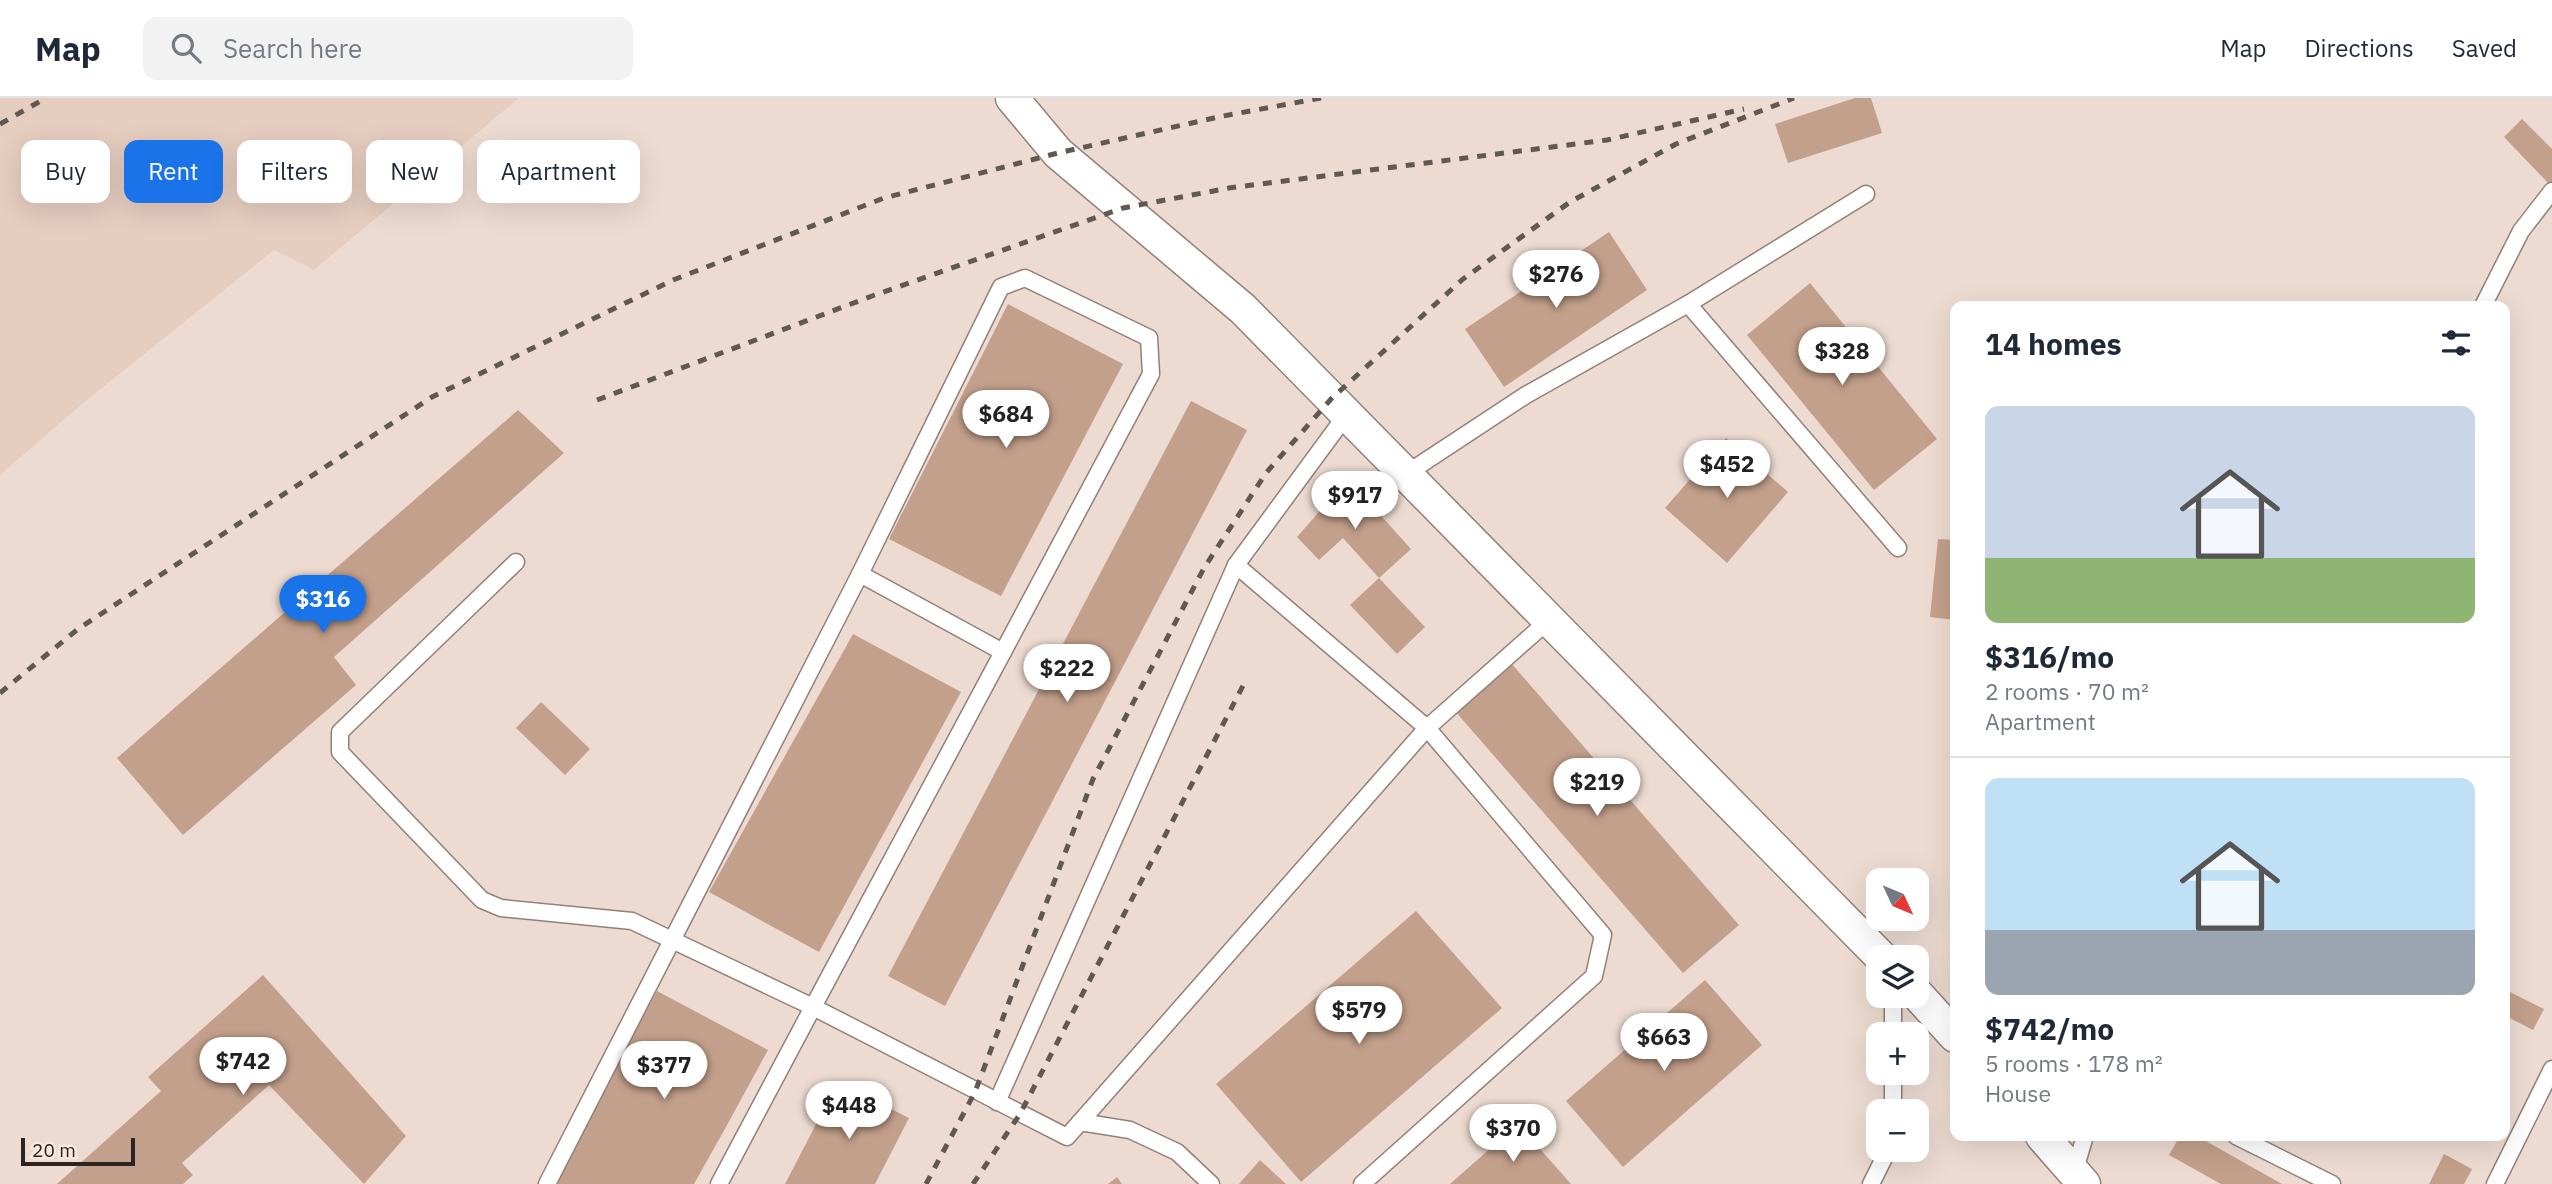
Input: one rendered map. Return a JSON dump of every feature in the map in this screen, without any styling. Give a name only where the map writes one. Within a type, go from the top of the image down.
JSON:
[{"type":"street","points":[[1012,98],[1058,153],[1243,309],[1869,945]]},
{"type":"street","points":[[1929,1007],[1950,1030]]},
{"type":"street","points":[[2046,1141],[2076,1180]]},
{"type":"lane","points":[[2486,301],[2521,231],[2552,191]]},
{"type":"lane","points":[[1406,474],[1526,395],[1688,304],[1866,194]]},
{"type":"lane","points":[[547,1184],[860,574],[1001,288],[1025,278],[1149,338],[1151,374],[719,1184]]},
{"type":"lane","points":[[1688,304],[1898,548]]},
{"type":"lane","points":[[997,1102],[1236,565],[1347,414]]},
{"type":"lane","points":[[516,562],[340,732],[340,752],[482,900],[501,908],[632,921],[813,1007],[1067,1137],[1427,728],[1549,620]]},
{"type":"lane","points":[[1236,565],[1427,728],[1603,935],[1594,976],[1362,1184]]},
{"type":"lane","points":[[860,574],[1003,652]]},
{"type":"lane","points":[[2495,1184],[2552,1069]]},
{"type":"lane","points":[[1080,1122],[1130,1130],[1177,1152],[1211,1184]]},
{"type":"lane","points":[[2076,1180],[2084,1141]]},
{"type":"lane","points":[[2246,1141],[2332,1184]]},
{"type":"lane","points":[[1871,1184],[1882,1162]]},
{"type":"shaded area","points":[[0,98],[519,98],[463,145],[463,140],[366,140],[366,203],[394,203],[314,270],[274,250],[83,403],[0,475]]},
{"type":"building","points":[[1855,98],[1871,98],[1882,133],[1788,163],[1775,124]]},
{"type":"building","points":[[2522,119],[2552,149],[2550,185],[2504,137]]},
{"type":"building","points":[[1609,232],[1647,290],[1504,387],[1465,329]]},
{"type":"building","points":[[1810,283],[1937,439],[1874,490],[1747,335]]},
{"type":"building","points":[[1008,304],[1123,364],[1001,596],[889,539]]},
{"type":"building","points":[[1191,401],[1247,430],[945,1006],[888,976]]},
{"type":"building","points":[[518,410],[564,453],[334,657],[356,685],[183,835],[117,758]]},
{"type":"building","points":[[1726,438],[1788,492],[1727,563],[1665,508]]},
{"type":"building","points":[[1348,479],[1411,549],[1379,578],[1343,538],[1319,560],[1297,537]]},
{"type":"building","points":[[1938,539],[1950,540],[1950,619],[1930,617]]},
{"type":"building","points":[[1379,578],[1425,627],[1397,654],[1350,605]]},
{"type":"building","points":[[853,634],[961,692],[819,952],[709,892]]},
{"type":"building","points":[[1511,663],[1739,925],[1683,973],[1455,711]]},
{"type":"building","points":[[541,702],[590,749],[565,775],[516,728]]},
{"type":"building","points":[[1416,911],[1502,1008],[1301,1182],[1216,1084]]},
{"type":"building","points":[[263,975],[406,1136],[364,1184],[269,1085],[182,1163],[193,1175],[183,1184],[57,1184],[161,1091],[148,1077]]},
{"type":"building","points":[[1705,980],[1762,1045],[1623,1167],[1566,1101]]},
{"type":"building","points":[[657,991],[768,1050],[694,1184],[552,1184]]},
{"type":"building","points":[[2510,992],[2544,1009],[2533,1030],[2510,1018]]},
{"type":"building","points":[[838,1082],[909,1118],[875,1184],[785,1184]]},
{"type":"building","points":[[1518,1124],[1571,1184],[1450,1184]]},
{"type":"building","points":[[2177,1141],[2206,1141],[2282,1184],[2221,1184],[2169,1155]]},
{"type":"building","points":[[2444,1154],[2472,1169],[2464,1184],[2429,1184]]},
{"type":"building","points":[[1260,1160],[1286,1184],[1239,1184]]},
{"type":"building","points":[[1117,1177],[1122,1184],[1108,1184]]},
{"type":"railway","points":[[0,124],[46,98]]},
{"type":"railway","points":[[0,693],[78,629],[432,397],[673,280],[884,198],[1058,153],[1223,116],[1321,98]]},
{"type":"railway","points":[[926,1184],[975,1092],[1093,779],[1204,568],[1266,473],[1331,399],[1463,279],[1570,202],[1676,144],[1794,98]]},
{"type":"railway","points":[[597,400],[872,296],[1123,208],[1229,188],[1607,140],[1744,109]]},
{"type":"railway","points":[[973,1184],[1020,1114],[1246,680]]}]
